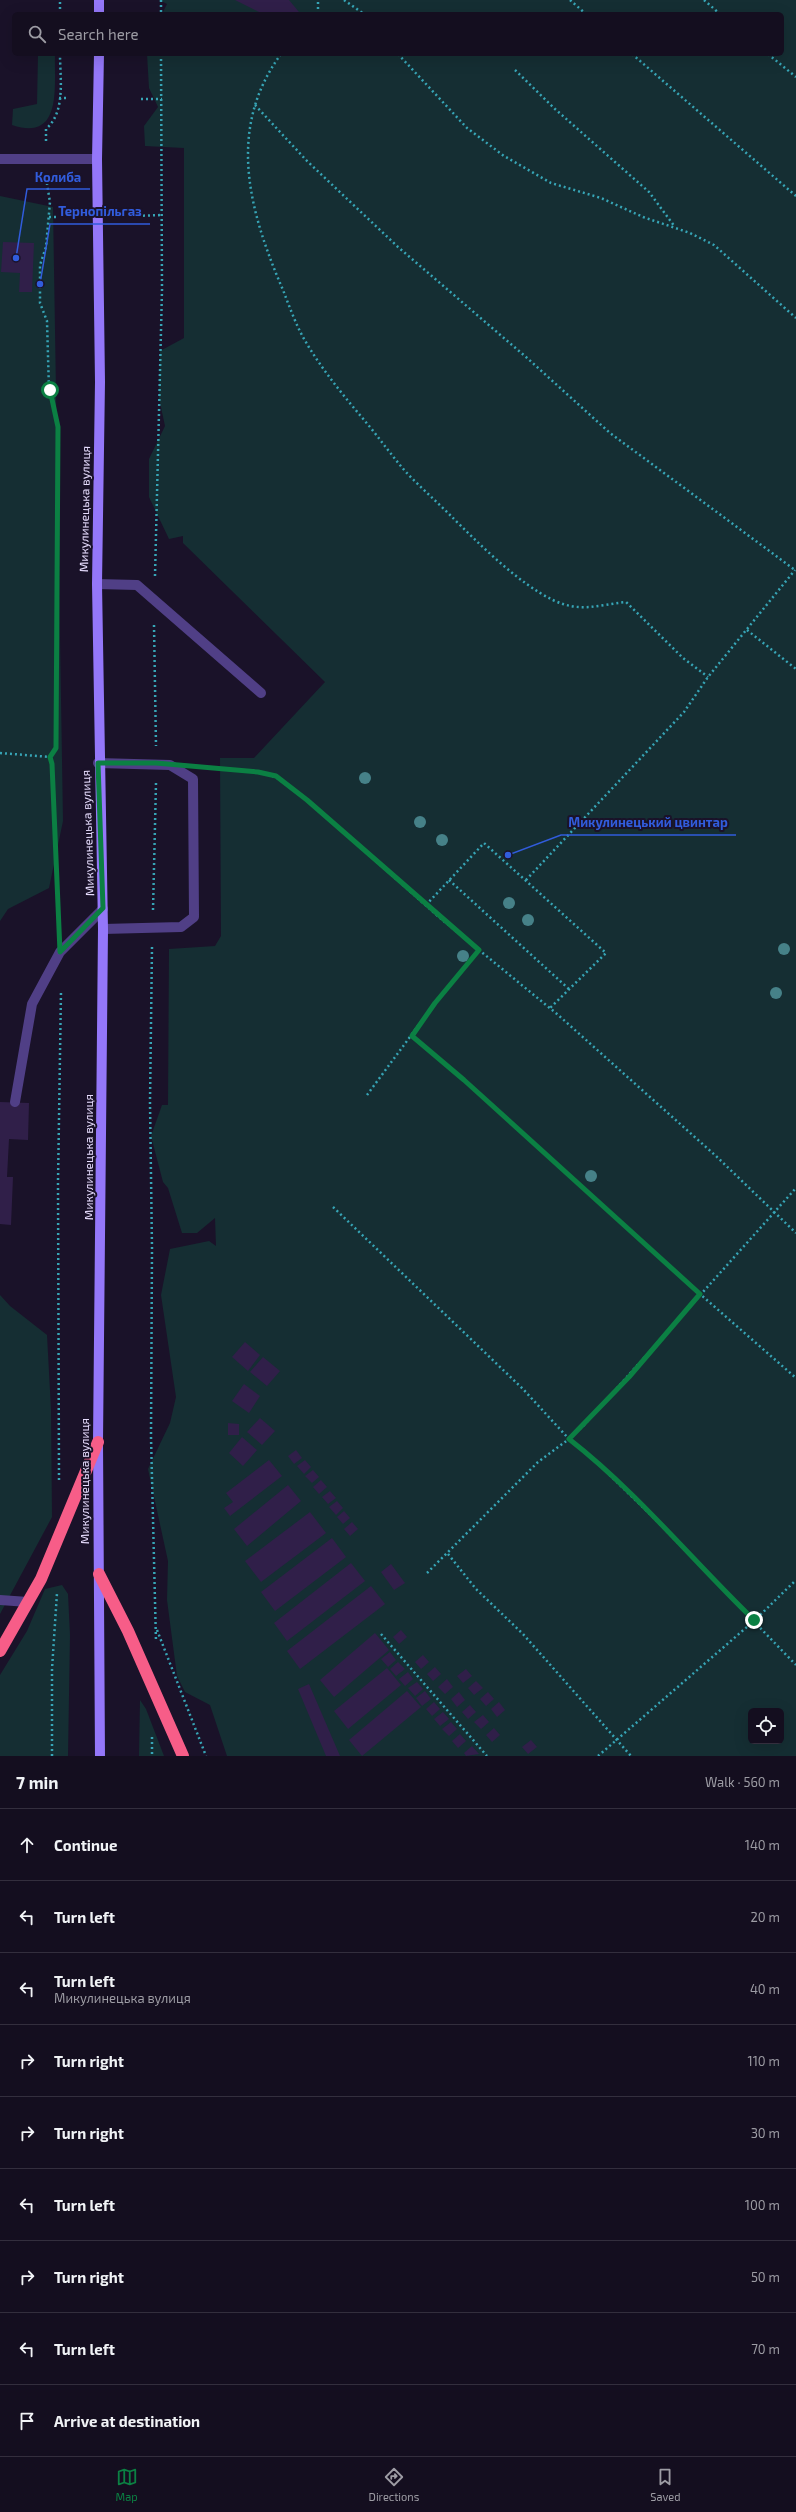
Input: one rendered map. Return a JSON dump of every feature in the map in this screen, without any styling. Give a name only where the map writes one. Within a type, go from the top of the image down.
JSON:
[{"type":"highway","points":[[0,1651],[28,1602],[59,1540],[98,1442]]},
{"type":"highway","points":[[99,1574],[128,1631],[183,1756]]},
{"type":"main road","points":[[99,0],[99,12]]},
{"type":"main road","name":"Микулинецька вулиця","points":[[99,56],[97,159],[100,382],[97,584],[98,763],[103,908],[98,1442],[100,1756]]},
{"type":"street","points":[[0,160],[97,159]]},
{"type":"street","points":[[97,584],[136,585],[261,693]]},
{"type":"street","points":[[98,763],[156,763],[170,765],[193,779],[194,917],[180,927],[152,926],[103,929]]},
{"type":"street","points":[[15,1102],[32,1004],[60,952],[103,908]]},
{"type":"street","points":[[0,1600],[28,1602]]},
{"type":"path","points":[[60,0],[60,12]]},
{"type":"path","points":[[161,0],[161,12]]},
{"type":"path","points":[[318,0],[318,12]]},
{"type":"path","points":[[344,0],[361,12]]},
{"type":"path","points":[[570,0],[584,12]]},
{"type":"path","points":[[704,0],[718,12]]},
{"type":"path","points":[[60,56],[58,110],[52,124],[46,129],[45,174],[50,202],[46,247],[40,265],[40,303],[47,322],[50,390],[58,427],[56,748],[50,757],[52,764],[60,952]]},
{"type":"path","points":[[155,1650],[156,1628],[151,1529],[152,1248],[150,1102],[156,763],[154,602],[162,215],[161,56]]},
{"type":"path","points":[[280,56],[266,74],[255,104],[250,131],[248,166],[252,198],[266,250],[306,343],[336,388],[405,471],[465,530],[527,584],[553,600],[576,608],[595,608],[626,602],[684,658],[708,677]]},
{"type":"path","points":[[400,56],[466,128],[504,156],[552,183],[601,198],[643,217],[676,228],[714,245],[796,318]]},
{"type":"path","points":[[634,56],[796,196]]},
{"type":"path","points":[[770,56],[796,77]]},
{"type":"path","points":[[515,70],[555,109],[649,192],[676,228]]},
{"type":"path","points":[[59,98],[68,98]]},
{"type":"path","points":[[141,99],[162,99]]},
{"type":"path","points":[[255,104],[307,161],[398,247],[526,357],[610,433],[796,569],[708,677],[684,712],[526,880]]},
{"type":"path","points":[[133,216],[162,215]]},
{"type":"path","points":[[49,217],[57,217]]},
{"type":"path","points":[[746,630],[796,670]]},
{"type":"path","points":[[0,753],[50,757]]},
{"type":"path","points":[[204,768],[258,772],[276,776],[307,800],[426,905],[550,1008],[716,1156],[796,1233]]},
{"type":"path","points":[[426,905],[484,843],[606,953],[550,1008]]},
{"type":"path","points":[[449,880],[570,990]]},
{"type":"path","points":[[367,1095],[435,1003],[479,950]]},
{"type":"path","points":[[59,1485],[58,1220],[61,990]]},
{"type":"path","points":[[412,1036],[464,1080],[700,1294],[796,1378]]},
{"type":"path","points":[[427,1573],[448,1554],[538,1462],[569,1439],[629,1377],[700,1294],[796,1188]]},
{"type":"path","points":[[333,1207],[517,1384],[569,1439],[590,1456],[648,1512],[796,1665]]},
{"type":"path","points":[[448,1554],[476,1589],[523,1634],[614,1740],[631,1756]]},
{"type":"path","points":[[598,1756],[614,1740],[754,1620],[796,1580]]},
{"type":"path","points":[[52,1756],[52,1669],[57,1585]]},
{"type":"path","points":[[156,1628],[206,1756]]},
{"type":"path","points":[[381,1634],[487,1756]]},
{"type":"path","points":[[152,1735],[152,1756]]},
{"type":"green space","points":[[159,0],[796,0],[796,1756],[227,1756],[210,1705],[185,1692],[177,1676],[167,1600],[168,1561],[148,1469],[170,1423],[176,1397],[161,1295],[170,1249],[209,1241],[216,1246],[215,1218],[197,1233],[182,1233],[168,1188],[163,1182],[151,1136],[162,1105],[168,1105],[169,949],[215,946],[221,936],[220,758],[254,758],[325,682],[183,543],[183,536],[169,539],[149,497],[149,459],[165,426],[159,398],[160,351],[184,338],[184,148],[145,146],[144,126],[158,107],[149,88],[147,56],[784,56],[784,12],[163,12],[167,4]]},
{"type":"green space","points":[[38,56],[55,56],[54,95],[52,108],[48,119],[40,126],[28,128],[12,125],[13,109],[37,104]]},
{"type":"green space","points":[[0,196],[53,207],[63,821],[49,888],[8,909],[0,921]]},
{"type":"green space","points":[[0,1295],[10,1306],[47,1335],[51,1409],[52,1517],[0,1614]]},
{"type":"green space","points":[[62,1585],[68,1594],[70,1635],[68,1756],[0,1756],[0,1675],[27,1631],[45,1589]]},
{"type":"green space","points":[[140,1700],[146,1709],[164,1756],[139,1756]]},
{"type":"building","points":[[235,0],[289,0],[299,12],[259,12]]},
{"type":"building","points":[[3,242],[34,243],[32,292],[19,292],[20,273],[1,272]]},
{"type":"building","points":[[0,1102],[29,1103],[28,1140],[9,1139],[7,1177],[13,1177],[11,1225],[0,1224]]},
{"type":"building","points":[[245,1342],[260,1355],[248,1371],[232,1357]]},
{"type":"building","points":[[263,1357],[280,1371],[267,1386],[250,1372]]},
{"type":"building","points":[[244,1384],[260,1396],[249,1413],[232,1401]]},
{"type":"building","points":[[260,1418],[275,1431],[262,1445],[247,1432]]},
{"type":"building","points":[[228,1423],[239,1424],[239,1435],[228,1435]]},
{"type":"building","points":[[242,1437],[257,1450],[243,1466],[229,1453]]},
{"type":"building","points":[[296,1450],[302,1458],[294,1464],[288,1456]]},
{"type":"building","points":[[269,1460],[282,1476],[230,1516],[224,1508],[233,1502],[226,1493]]},
{"type":"building","points":[[305,1460],[311,1467],[304,1474],[297,1466]]},
{"type":"building","points":[[313,1470],[319,1477],[312,1483],[305,1476]]},
{"type":"building","points":[[321,1480],[327,1487],[319,1494],[313,1487]]},
{"type":"building","points":[[288,1485],[301,1501],[247,1546],[234,1529]]},
{"type":"building","points":[[330,1491],[336,1498],[328,1504],[322,1497]]},
{"type":"building","points":[[337,1501],[343,1508],[336,1515],[329,1507]]},
{"type":"building","points":[[344,1511],[350,1518],[343,1524],[337,1517]]},
{"type":"building","points":[[310,1512],[326,1533],[261,1582],[245,1561]]},
{"type":"building","points":[[352,1522],[358,1529],[350,1536],[344,1529]]},
{"type":"building","points":[[332,1538],[346,1557],[275,1611],[261,1592]]},
{"type":"building","points":[[351,1563],[365,1581],[287,1641],[274,1623]]},
{"type":"building","points":[[391,1564],[405,1583],[394,1590],[381,1572]]},
{"type":"building","points":[[371,1586],[385,1604],[300,1669],[287,1651]]},
{"type":"building","points":[[401,1630],[407,1637],[399,1644],[393,1637]]},
{"type":"building","points":[[375,1633],[389,1650],[334,1697],[320,1680]]},
{"type":"building","points":[[390,1652],[396,1660],[388,1667],[381,1659]]},
{"type":"building","points":[[423,1655],[429,1662],[421,1669],[415,1662]]},
{"type":"building","points":[[398,1662],[405,1669],[396,1676],[390,1669]]},
{"type":"building","points":[[435,1667],[441,1674],[433,1681],[427,1674]]},
{"type":"building","points":[[387,1668],[401,1685],[348,1729],[334,1711]]},
{"type":"building","points":[[466,1669],[472,1676],[463,1683],[457,1676]]},
{"type":"building","points":[[408,1672],[413,1679],[405,1686],[399,1679]]},
{"type":"building","points":[[447,1679],[453,1687],[445,1694],[438,1687]]},
{"type":"building","points":[[476,1681],[483,1688],[474,1695],[468,1688]]},
{"type":"building","points":[[417,1682],[423,1689],[415,1696],[408,1688]]},
{"type":"building","points":[[309,1684],[340,1756],[326,1756],[298,1689]]},
{"type":"building","points":[[407,1691],[421,1707],[362,1756],[349,1740]]},
{"type":"building","points":[[425,1691],[431,1699],[422,1706],[416,1698]]},
{"type":"building","points":[[459,1692],[465,1700],[457,1707],[451,1699]]},
{"type":"building","points":[[488,1692],[494,1699],[486,1706],[480,1699]]},
{"type":"building","points":[[434,1702],[440,1709],[432,1716],[426,1709]]},
{"type":"building","points":[[499,1702],[505,1710],[497,1717],[491,1709]]},
{"type":"building","points":[[470,1705],[476,1712],[468,1719],[462,1712]]},
{"type":"building","points":[[443,1712],[449,1719],[440,1726],[434,1719]]},
{"type":"building","points":[[483,1715],[489,1722],[481,1729],[474,1722]]},
{"type":"building","points":[[451,1722],[457,1729],[449,1736],[442,1729]]},
{"type":"building","points":[[494,1728],[500,1735],[492,1742],[486,1735]]},
{"type":"building","points":[[460,1734],[466,1741],[458,1748],[452,1741]]},
{"type":"building","points":[[531,1740],[537,1747],[528,1754],[522,1747]]},
{"type":"building","points":[[472,1746],[479,1754],[466,1756],[464,1753]]},
{"type":"place","name":"Колиба","points":[[16,258]]},
{"type":"place","name":"Тернопільгаз","points":[[40,284]]},
{"type":"place","name":"Микулинецький цвинтар","points":[[508,855]]},
{"type":"route","points":[[50,390],[58,427],[56,748],[50,757],[52,764],[60,952],[103,908],[98,763],[156,763],[258,772],[276,776],[307,800],[479,950],[435,1003],[412,1036],[464,1080],[543,1153],[675,1269],[700,1294],[629,1377],[608,1396],[584,1425],[569,1439],[590,1456],[654,1518],[754,1620]]}]
